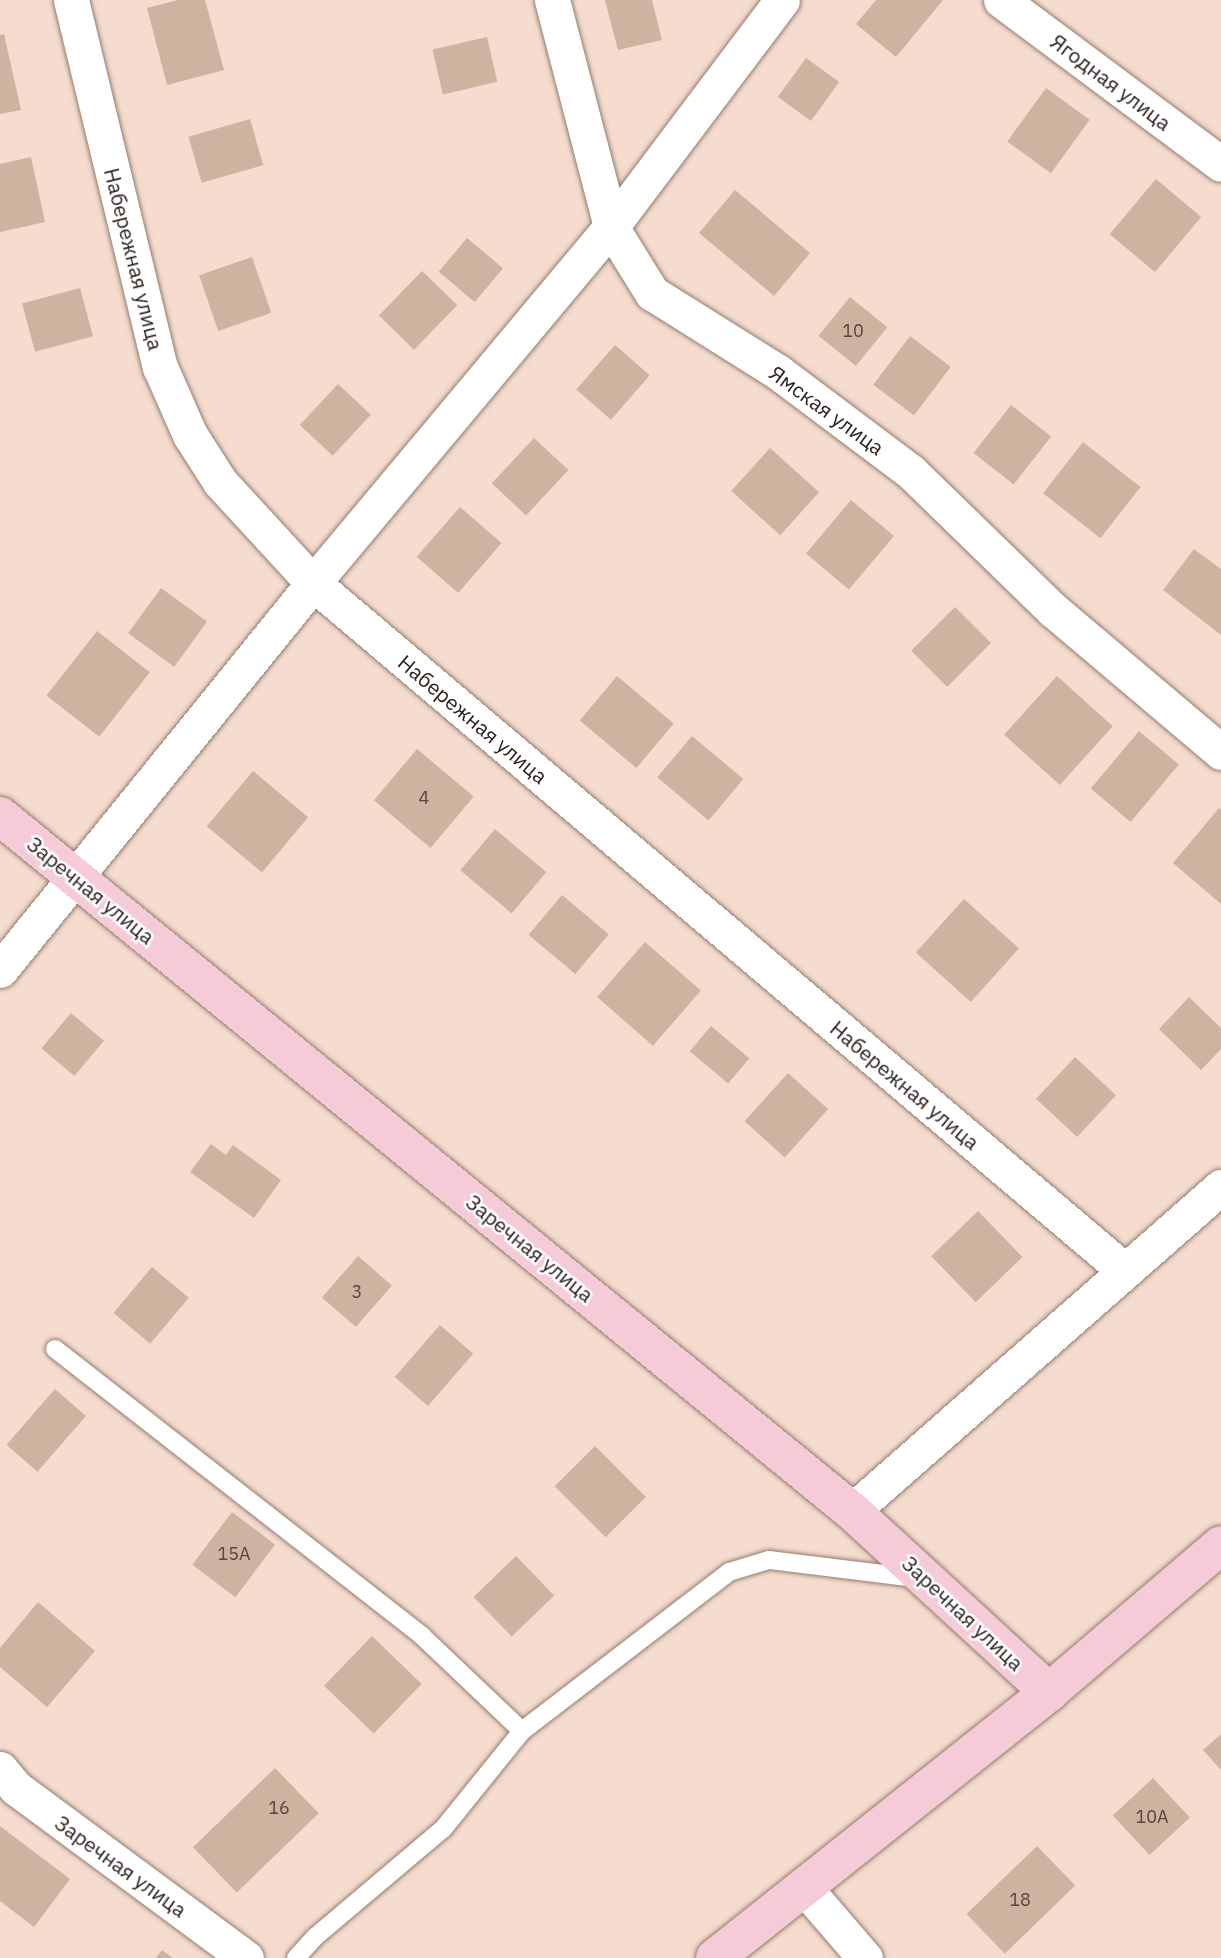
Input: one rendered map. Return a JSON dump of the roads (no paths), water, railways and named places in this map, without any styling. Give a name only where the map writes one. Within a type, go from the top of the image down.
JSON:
[{"type":"street","name":"Набережная улица","points":[[71,0],[160,367],[190,435],[220,482],[313,583],[1125,1271]]},
{"type":"street","name":"Ямская улица","points":[[552,0],[611,227],[652,293],[778,372],[911,472],[1053,610],[1221,752]]},
{"type":"street","points":[[0,970],[313,583],[611,227],[782,0]]},
{"type":"street","name":"Ягодная улица","points":[[1001,0],[1221,164]]},
{"type":"street","name":"Заречная улица","points":[[0,816],[852,1511],[1049,1692]]},
{"type":"street","points":[[852,1511],[1221,1187]]},
{"type":"street","points":[[715,1958],[1049,1692],[1221,1545]]},
{"type":"street","name":"Заречная улица","points":[[0,1769],[16,1788],[246,1958]]},
{"type":"street","points":[[803,1886],[865,1958]]},
{"type":"lane","points":[[55,1349],[422,1636],[522,1731]]},
{"type":"lane","points":[[296,1958],[314,1937],[443,1829],[522,1731],[729,1572],[769,1560],[926,1579]]}]
